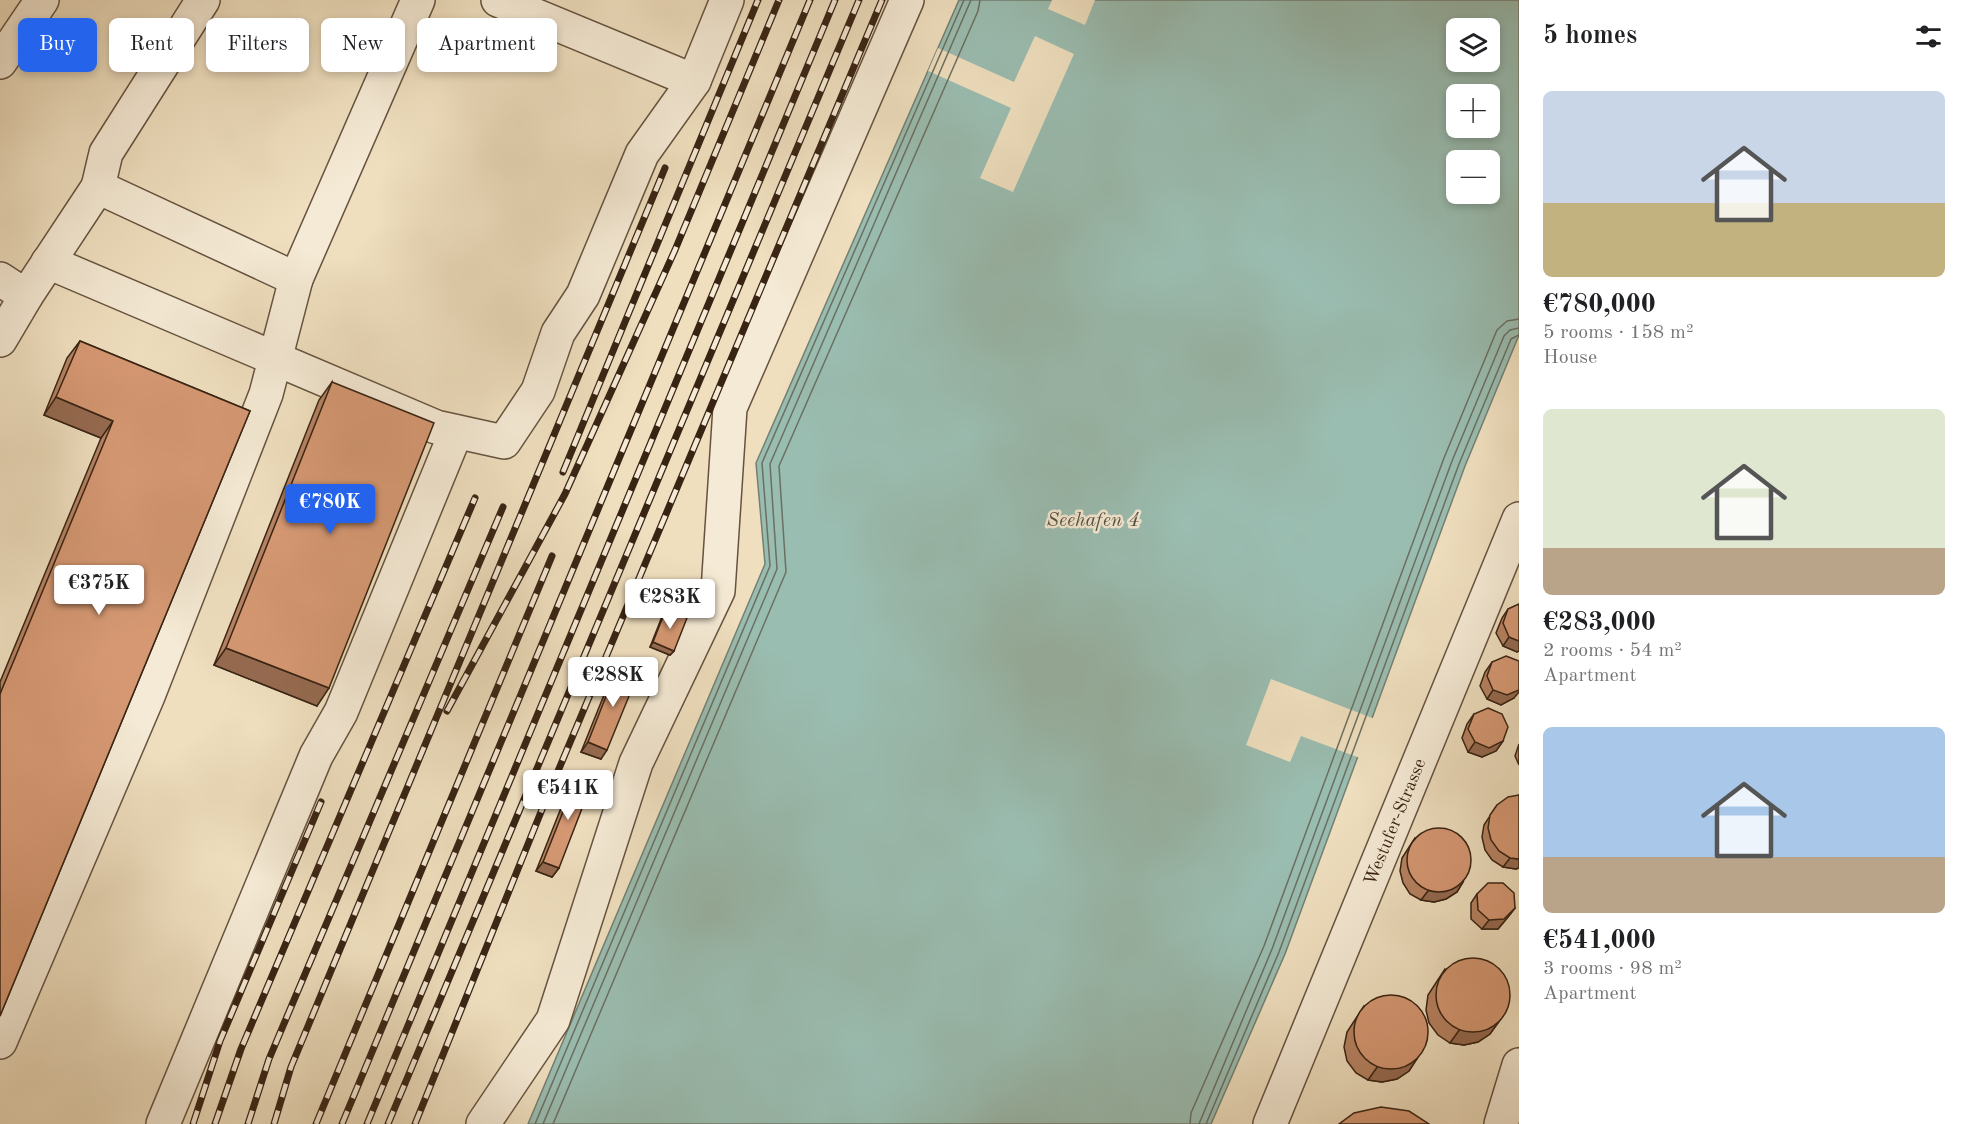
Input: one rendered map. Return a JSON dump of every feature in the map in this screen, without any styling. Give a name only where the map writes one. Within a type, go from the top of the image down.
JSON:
[{"type":"lane","points":[[0,62],[42,0]]},
{"type":"lane","points":[[0,340],[13,288],[48,262],[98,187],[106,153],[202,0]]},
{"type":"lane","points":[[498,0],[694,81]]},
{"type":"lane","points":[[48,262],[436,427],[504,442],[538,391],[558,333],[583,295],[642,154],[694,81],[727,0]]},
{"type":"lane","points":[[483,1124],[553,1020],[636,763],[718,591],[730,408],[907,0]]},
{"type":"lane","points":[[0,1042],[148,696],[267,394],[296,279],[408,3]]},
{"type":"lane","points":[[98,187],[296,279]]},
{"type":"lane","points":[[163,1124],[316,756],[341,712],[456,432]]},
{"type":"lane","name":"Westufer-Strasse","points":[[1270,1124],[1516,534]]},
{"type":"lane","points":[[1501,1124],[1519,1065]]},
{"type":"water","name":"Seehafen 4","points":[[959,0],[1519,0],[1519,335],[1465,466],[1285,954],[1211,1124],[528,1124],[765,564],[756,463]]},
{"type":"pier","points":[[1052,0],[1095,0],[1085,25],[1048,9]]},
{"type":"pier","points":[[1035,36],[1074,54],[1013,192],[980,178],[1011,108],[928,71],[938,48],[1014,82]]},
{"type":"pier","points":[[1271,679],[1375,719],[1360,758],[1301,736],[1290,762],[1246,745]]},
{"type":"building","points":[[80,341],[250,411],[0,1016],[0,694],[113,421],[56,397]]},
{"type":"building","points":[[332,382],[434,423],[329,688],[226,648]]},
{"type":"building","points":[[1519,604],[1519,641],[1509,637],[1503,623],[1508,609]]},
{"type":"building","points":[[666,609],[687,618],[674,651],[653,642]]},
{"type":"building","points":[[1506,656],[1519,661],[1519,690],[1507,695],[1493,690],[1487,676],[1492,662]]},
{"type":"building","points":[[618,666],[638,674],[607,750],[588,742]]},
{"type":"building","points":[[1488,708],[1502,714],[1508,727],[1503,741],[1489,748],[1475,742],[1468,729],[1474,714]]},
{"type":"building","points":[[578,774],[593,780],[559,868],[543,862]]},
{"type":"building","points":[[1519,795],[1519,859],[1510,858],[1499,851],[1491,840],[1488,828],[1490,815],[1497,805],[1508,797]]},
{"type":"building","points":[[1433,828],[1445,828],[1462,837],[1469,848],[1471,860],[1469,872],[1462,883],[1445,892],[1433,892],[1421,887],[1412,878],[1407,866],[1407,854],[1412,842],[1421,833]]},
{"type":"building","points":[[1488,883],[1503,883],[1514,893],[1515,908],[1504,919],[1489,920],[1478,910],[1477,894]]},
{"type":"building","points":[[1473,958],[1487,961],[1499,969],[1507,981],[1510,995],[1507,1009],[1499,1021],[1487,1029],[1473,1032],[1459,1029],[1447,1021],[1439,1009],[1436,995],[1439,981],[1447,969],[1459,961]]},
{"type":"building","points":[[1391,995],[1405,998],[1417,1006],[1425,1018],[1428,1032],[1425,1046],[1417,1058],[1405,1066],[1391,1069],[1377,1066],[1365,1058],[1357,1046],[1354,1032],[1357,1018],[1365,1006],[1377,998]]},
{"type":"building","points":[[1381,1107],[1409,1111],[1429,1124],[1339,1124],[1354,1113]]},
{"type":"railway","points":[[563,472],[758,0]]},
{"type":"railway","points":[[447,711],[565,494],[675,250],[779,0]]},
{"type":"railway","points":[[342,1124],[810,0]]},
{"type":"railway","points":[[367,1124],[835,0]]},
{"type":"railway","points":[[388,1124],[859,0]]},
{"type":"railway","points":[[415,1124],[545,802],[882,0]]},
{"type":"railway","points":[[274,1124],[291,1067],[665,168]]},
{"type":"railway","points":[[215,1124],[241,1049],[475,498]]},
{"type":"railway","points":[[248,1124],[269,1059],[503,507]]},
{"type":"railway","points":[[316,1124],[552,556]]},
{"type":"railway","points":[[193,1124],[220,1041],[321,802]]}]
